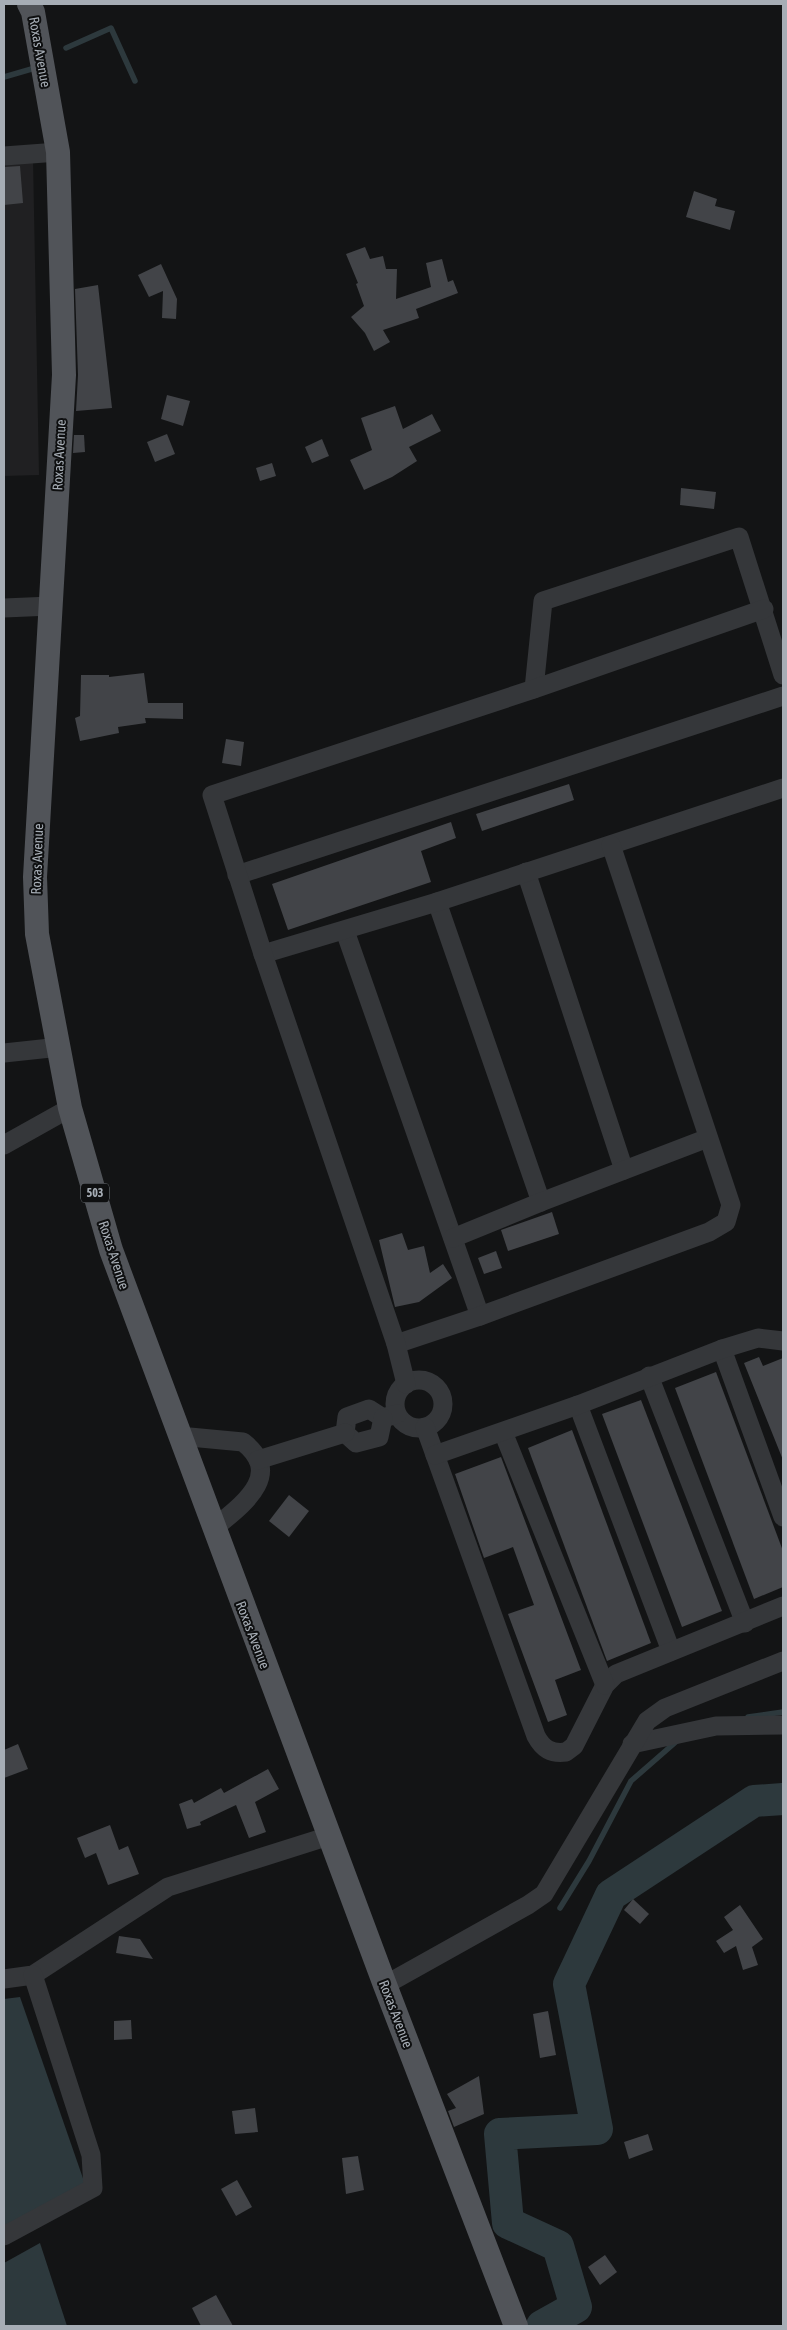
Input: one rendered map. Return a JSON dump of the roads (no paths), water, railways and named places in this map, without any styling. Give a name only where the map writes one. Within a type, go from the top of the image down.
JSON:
[{"type":"main road","name":"Roxas Avenue","points":[[29,4],[33,12],[58,152],[64,375],[35,877],[37,934],[60,1047],[70,1108],[111,1250],[213,1529],[384,1985],[514,2322]]},
{"type":"street","points":[[4,156],[58,152]]},
{"type":"street","points":[[534,689],[543,601],[739,537],[764,609],[783,675]]},
{"type":"street","points":[[4,608],[50,606]]},
{"type":"street","points":[[406,1384],[396,1344],[263,954],[212,795],[534,689],[764,609]]},
{"type":"street","points":[[237,875],[783,696]]},
{"type":"street","points":[[263,954],[437,902],[783,788]]},
{"type":"street","points":[[396,1344],[480,1316],[709,1232],[726,1222],[731,1205],[611,844]]},
{"type":"street","points":[[526,872],[624,1170]]},
{"type":"street","points":[[437,902],[541,1202]]},
{"type":"street","points":[[345,931],[480,1316]]},
{"type":"street","points":[[4,1053],[60,1047]]},
{"type":"street","points":[[4,1145],[70,1108]]},
{"type":"street","points":[[453,1238],[708,1138]]},
{"type":"street","points":[[435,1455],[503,1432],[722,1349],[758,1338],[783,1341]]},
{"type":"street","points":[[722,1349],[783,1517]]},
{"type":"street","points":[[649,1376],[745,1623]]},
{"type":"street","points":[[258,1460],[345,1433],[356,1443],[379,1437],[390,1416],[396,1398],[406,1384],[413,1381],[429,1382],[440,1394],[442,1402],[438,1418],[425,1427],[408,1425],[390,1416]]},
{"type":"street","points":[[578,1404],[670,1651]]},
{"type":"street","points":[[425,1427],[542,1746],[548,1751],[566,1752],[574,1746],[605,1685],[616,1674],[783,1606]]},
{"type":"street","points":[[503,1432],[605,1685]]},
{"type":"street","points":[[179,1436],[243,1442],[258,1460],[260,1472],[258,1484],[248,1500],[213,1529]]},
{"type":"street","points":[[384,1985],[528,1906],[544,1894],[553,1882],[647,1721],[665,1708],[783,1661]]},
{"type":"street","points":[[632,1744],[716,1726],[783,1725]]},
{"type":"street","points":[[4,1979],[33,1975],[168,1887],[329,1836]]},
{"type":"street","points":[[4,2236],[93,2188],[92,2155],[33,1975]]},
{"type":"waterway","points":[[66,48],[111,28],[135,81]]},
{"type":"waterway","points":[[4,77],[35,68]]},
{"type":"waterway","points":[[748,1717],[783,1712]]},
{"type":"waterway","points":[[560,1908],[589,1861],[631,1781],[678,1740]]},
{"type":"waterway","points":[[542,2326],[576,2307],[558,2246],[508,2223],[500,2134],[597,2129],[569,1984],[611,1895],[754,1801],[783,1799]]}]
